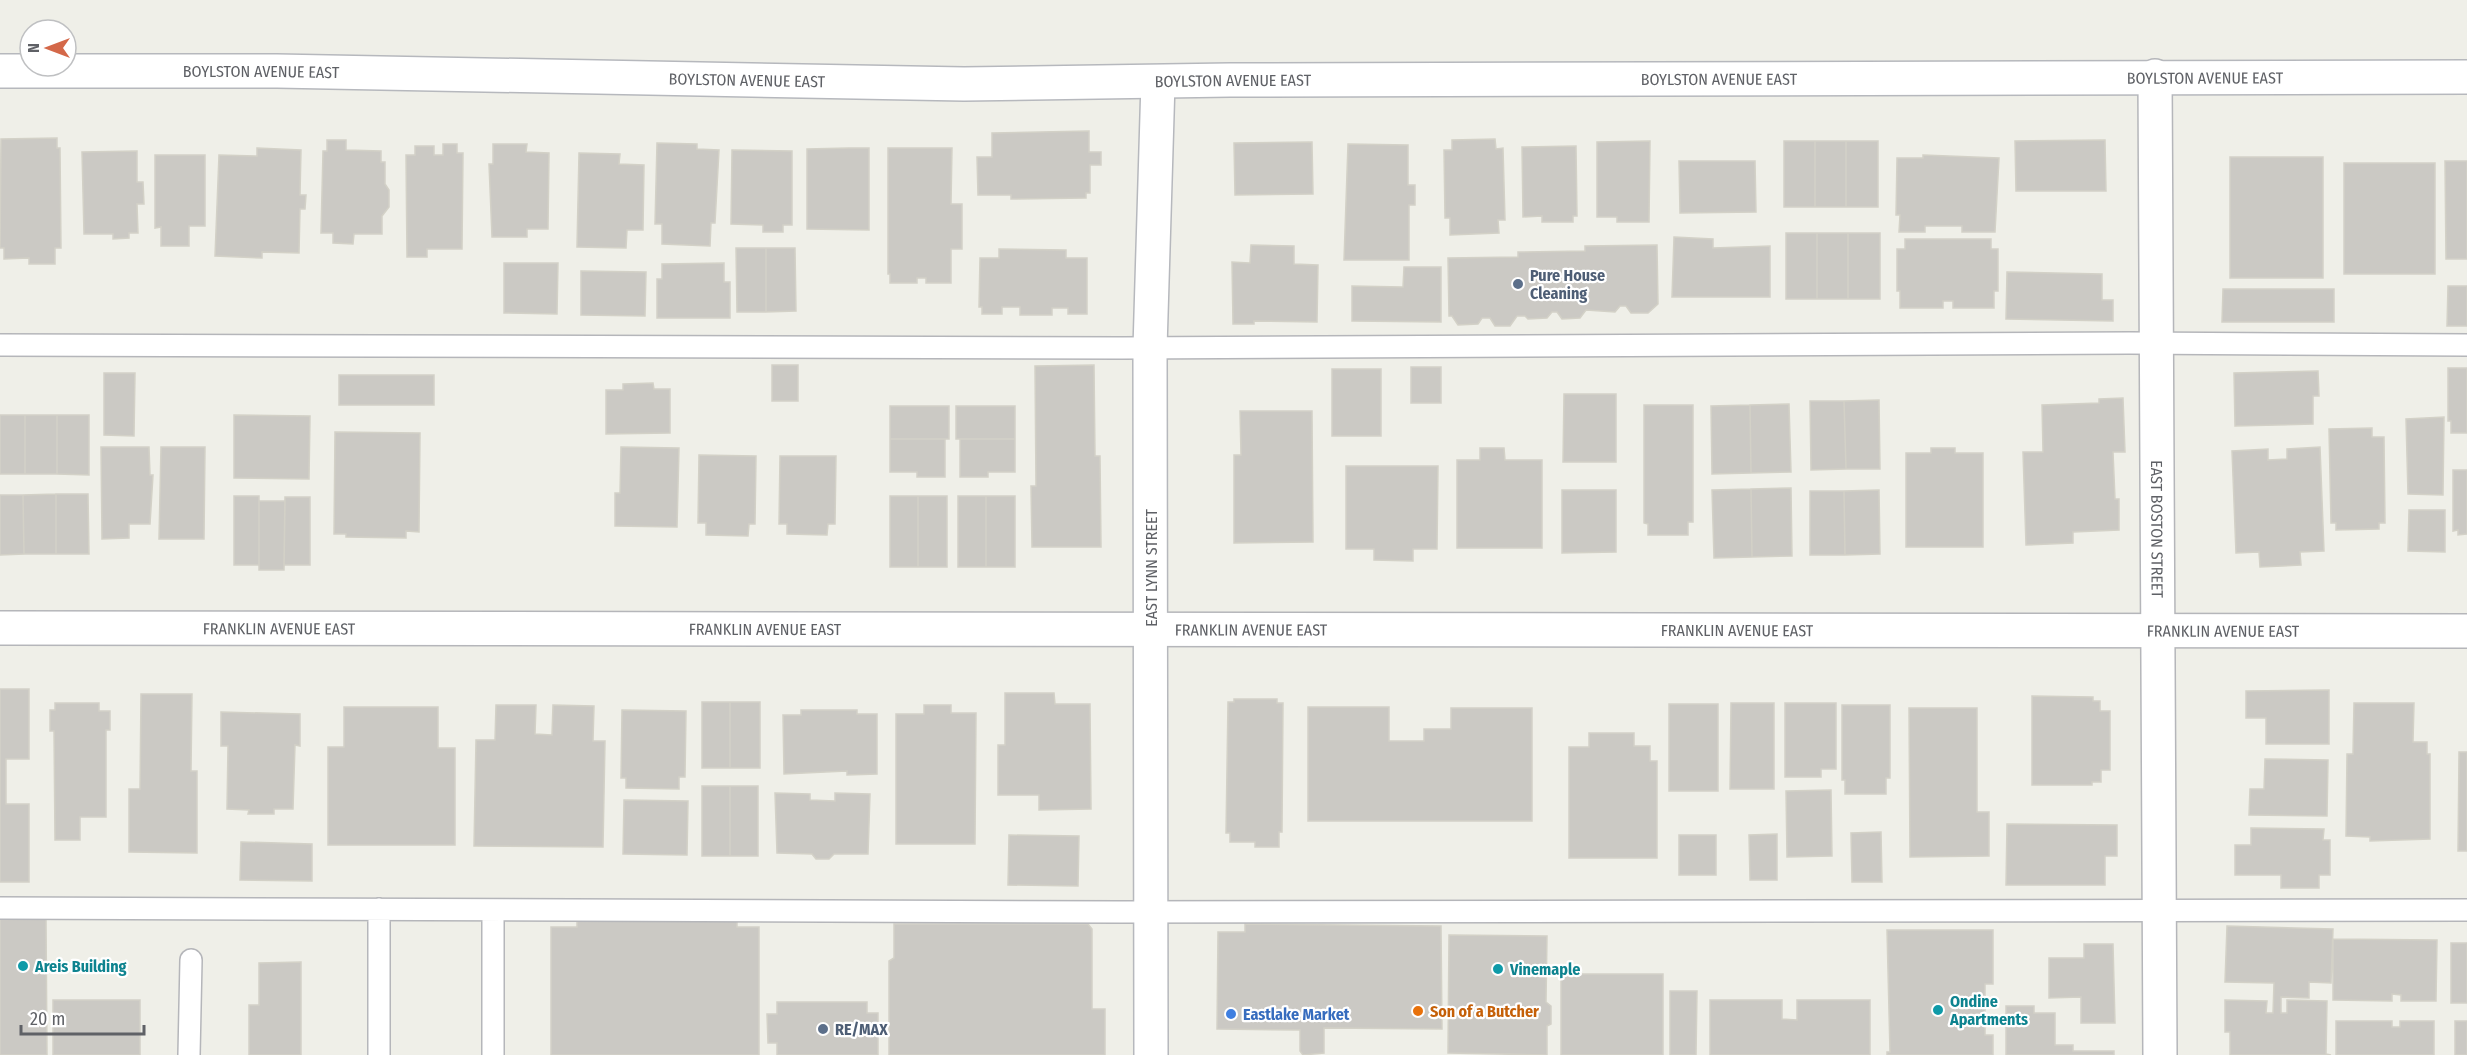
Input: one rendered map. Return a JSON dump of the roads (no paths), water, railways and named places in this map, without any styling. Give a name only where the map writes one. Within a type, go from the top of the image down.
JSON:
[{"type":"street","name":"BOYLSTON AVENUE EAST","points":[[0,71],[277,71],[964,84],[2155,76],[2467,77]]},
{"type":"street","name":"EAST BOSTON STREET","points":[[2155,76],[2160,1055]]},
{"type":"street","name":"EAST LYNN STREET","points":[[1151,1055],[1150,348],[1158,82]]},
{"type":"street","name":"FRANKLIN AVENUE EAST","points":[[0,628],[2467,632]]},
{"type":"lane","points":[[0,345],[1150,348],[2157,343],[2467,345]]},
{"type":"lane","points":[[0,908],[1149,912],[2467,910]]},
{"type":"lane","points":[[378,1055],[379,909]]},
{"type":"lane","points":[[493,1055],[494,910]]},
{"type":"lane","points":[[189,1055],[191,960]]},
{"type":"place","name":"Pure House Cleaning","points":[[1518,284]]},
{"type":"place","name":"Areis Building","points":[[23,966]]},
{"type":"place","name":"Vinemaple","points":[[1498,969]]},
{"type":"place","name":"Ondine Apartments","points":[[1938,1010]]},
{"type":"place","name":"Son of a Butcher","points":[[1418,1011]]},
{"type":"place","name":"Eastlake Market","points":[[1231,1014]]},
{"type":"place","name":"RE/MAX","points":[[823,1029]]}]
